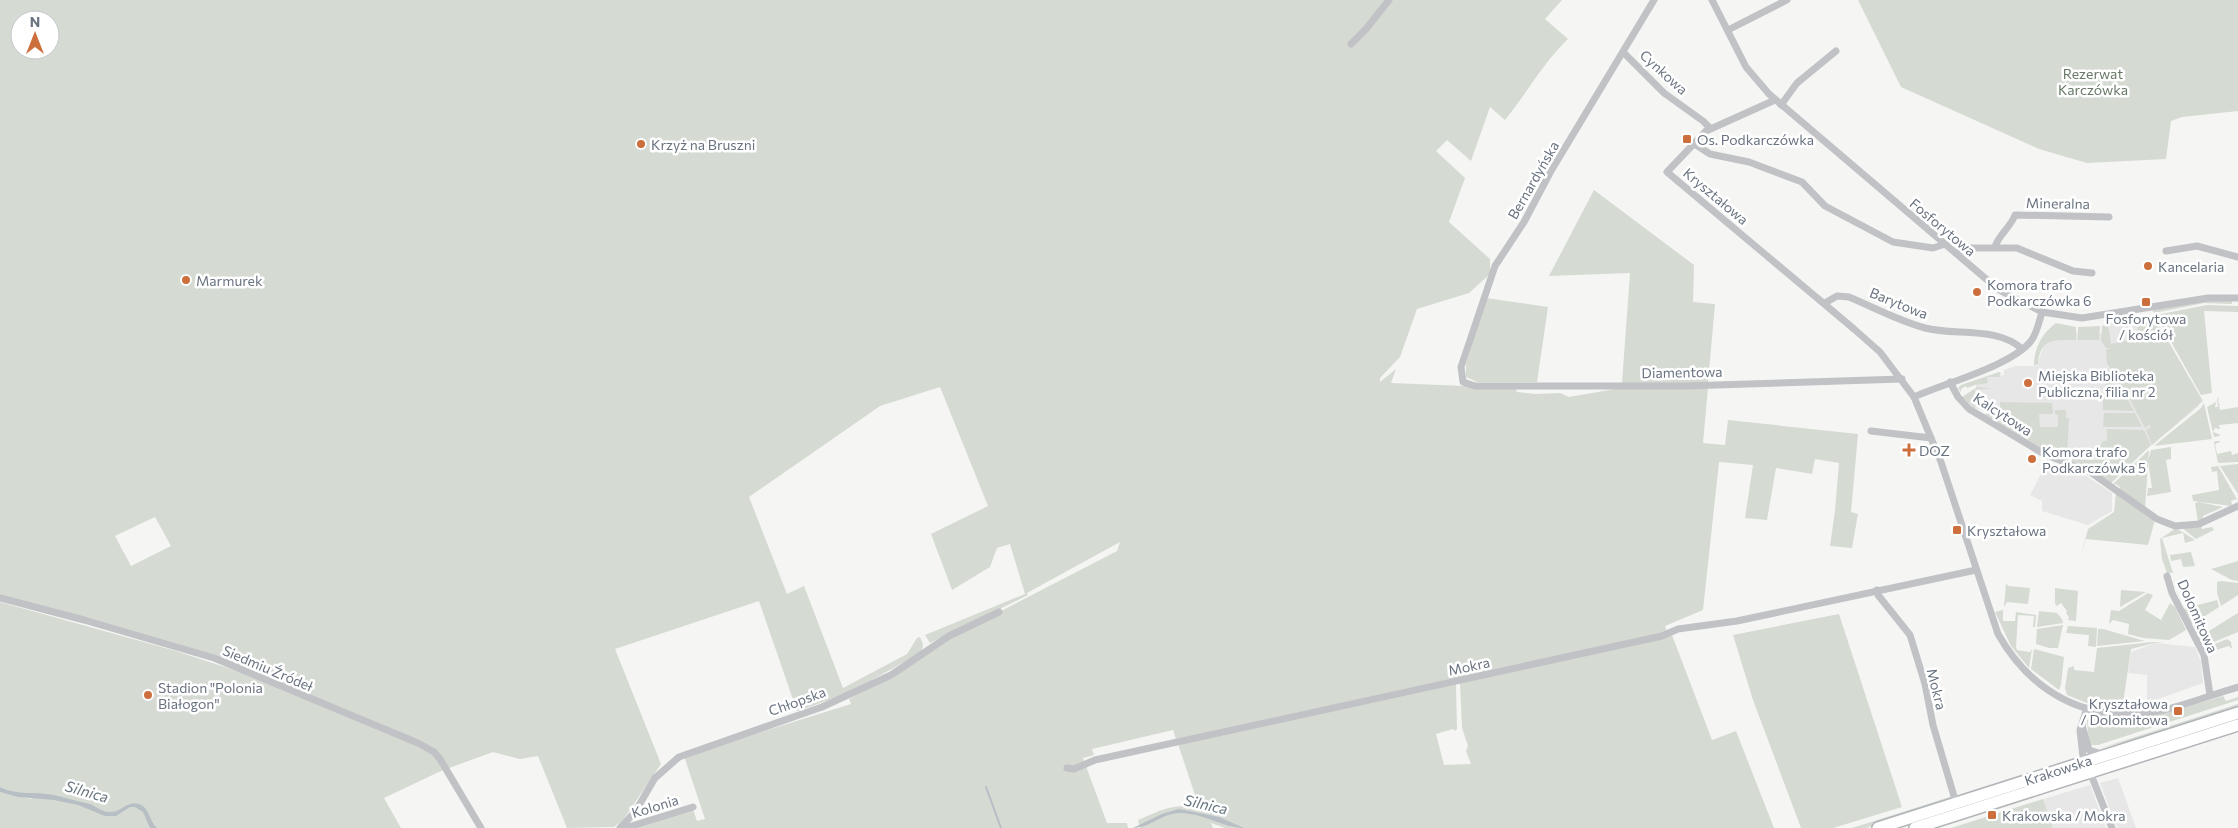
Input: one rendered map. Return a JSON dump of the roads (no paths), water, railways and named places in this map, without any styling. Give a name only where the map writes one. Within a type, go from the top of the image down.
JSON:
[{"type":"main road","name":"Krakowska","points":[[1878,828],[2238,713]]},
{"type":"main road","name":"Krakowska","points":[[1915,828],[2238,725]]},
{"type":"street","points":[[1351,44],[1390,0]]},
{"type":"street","name":"Bernardyńska","points":[[1463,382],[1461,367],[1495,266],[1524,222],[1556,163],[1624,53],[1654,0]]},
{"type":"street","name":"Fosforytowa","points":[[1712,0],[1748,70],[1775,100],[1999,290],[2042,312],[2068,317],[2095,317],[2208,298],[2238,298]]},
{"type":"street","points":[[1728,30],[1787,0]]},
{"type":"street","points":[[1781,105],[1798,83],[1836,51]]},
{"type":"street","name":"Cynkowa","points":[[1624,53],[1663,92],[1710,128]]},
{"type":"street","points":[[1775,100],[1710,128],[1693,142],[1710,154],[1749,162],[1802,182],[1825,206],[1893,242],[1933,248],[1945,244]]},
{"type":"street","name":"Kryształowa","points":[[1693,142],[1667,172],[1826,303],[1880,352],[1914,397],[1931,438],[1998,634],[2023,671],[2046,689],[2087,708],[2114,714],[2163,710],[2238,687]]},
{"type":"street","name":"Mineralna","points":[[1995,247],[1996,242],[2014,220],[2015,215],[2109,216]]},
{"type":"street","points":[[2166,252],[2197,246],[2238,257]]},
{"type":"street","points":[[1956,253],[1966,248],[2020,248],[2073,271],[2092,272]]},
{"type":"street","name":"Barytowa","points":[[1826,303],[1836,296],[1849,297],[1922,328],[1978,333],[2009,341],[2022,349]]},
{"type":"street","points":[[1914,397],[1996,364],[2022,349],[2035,334],[2042,312]]},
{"type":"street","name":"Diamentowa","points":[[1463,382],[1475,386],[1685,386],[1902,380]]},
{"type":"street","name":"Kalcytowa","points":[[1950,382],[1965,406],[1998,428],[2044,454],[2090,472],[2163,522],[2175,526],[2199,524],[2238,506]]},
{"type":"street","points":[[1871,431],[1931,438]]},
{"type":"street","name":"Mokra","points":[[1067,768],[1074,769],[1095,760],[1662,636],[1678,629],[1737,620],[1976,570]]},
{"type":"street","name":"Dolomitowa","points":[[2167,576],[2172,593],[2204,656],[2210,695]]},
{"type":"street","name":"Mokra","points":[[1877,590],[1878,595],[1910,636],[1925,684],[1933,725],[1956,803]]},
{"type":"street","name":"Siedmiu Źródeł","points":[[0,598],[214,658],[418,743],[434,752],[440,759],[481,828]]},
{"type":"street","name":"Chłopska","points":[[620,828],[635,812],[656,778],[678,757],[822,707],[891,674],[949,636],[999,612]]},
{"type":"street","points":[[2079,764],[2083,757],[2080,735],[2087,708]]},
{"type":"street","points":[[2082,725],[2090,751],[2107,755]]},
{"type":"street","points":[[2090,772],[2112,828]]},
{"type":"street","name":"Kolonia","points":[[625,828],[693,807]]},
{"type":"waterway","points":[[986,787],[1001,828]]},
{"type":"place","name":"Os. Podkarczówka","points":[[1687,139]]},
{"type":"place","name":"Krzyż na Bruszni","points":[[641,144]]},
{"type":"place","name":"Kancelaria","points":[[2148,266]]},
{"type":"place","name":"Marmurek","points":[[186,280]]},
{"type":"place","name":"Komora trafo Podkarczówka 6","points":[[1977,292]]},
{"type":"place","name":"Fosforytowa / kościół","points":[[2146,302]]},
{"type":"place","name":"Miejska Biblioteka Publiczna, filia nr 2","points":[[2028,383]]},
{"type":"place","name":"DOZ","points":[[1909,450]]},
{"type":"place","name":"Komora trafo Podkarczówka 5","points":[[2032,459]]},
{"type":"place","name":"Kryształowa","points":[[1957,530]]},
{"type":"place","name":"Stadion \"Polonia Białogon\"","points":[[148,695]]},
{"type":"place","name":"Kryształowa / Dolomitowa","points":[[2178,711]]},
{"type":"place","name":"Krakowska / Mokra","points":[[1992,815]]},
{"type":"park label","name":"Rezerwat Karczówka","points":[[2093,82]]},
{"type":"water label","name":"Silnica","points":[[87,791]]},
{"type":"water label","name":"Silnica","points":[[1206,804]]}]
